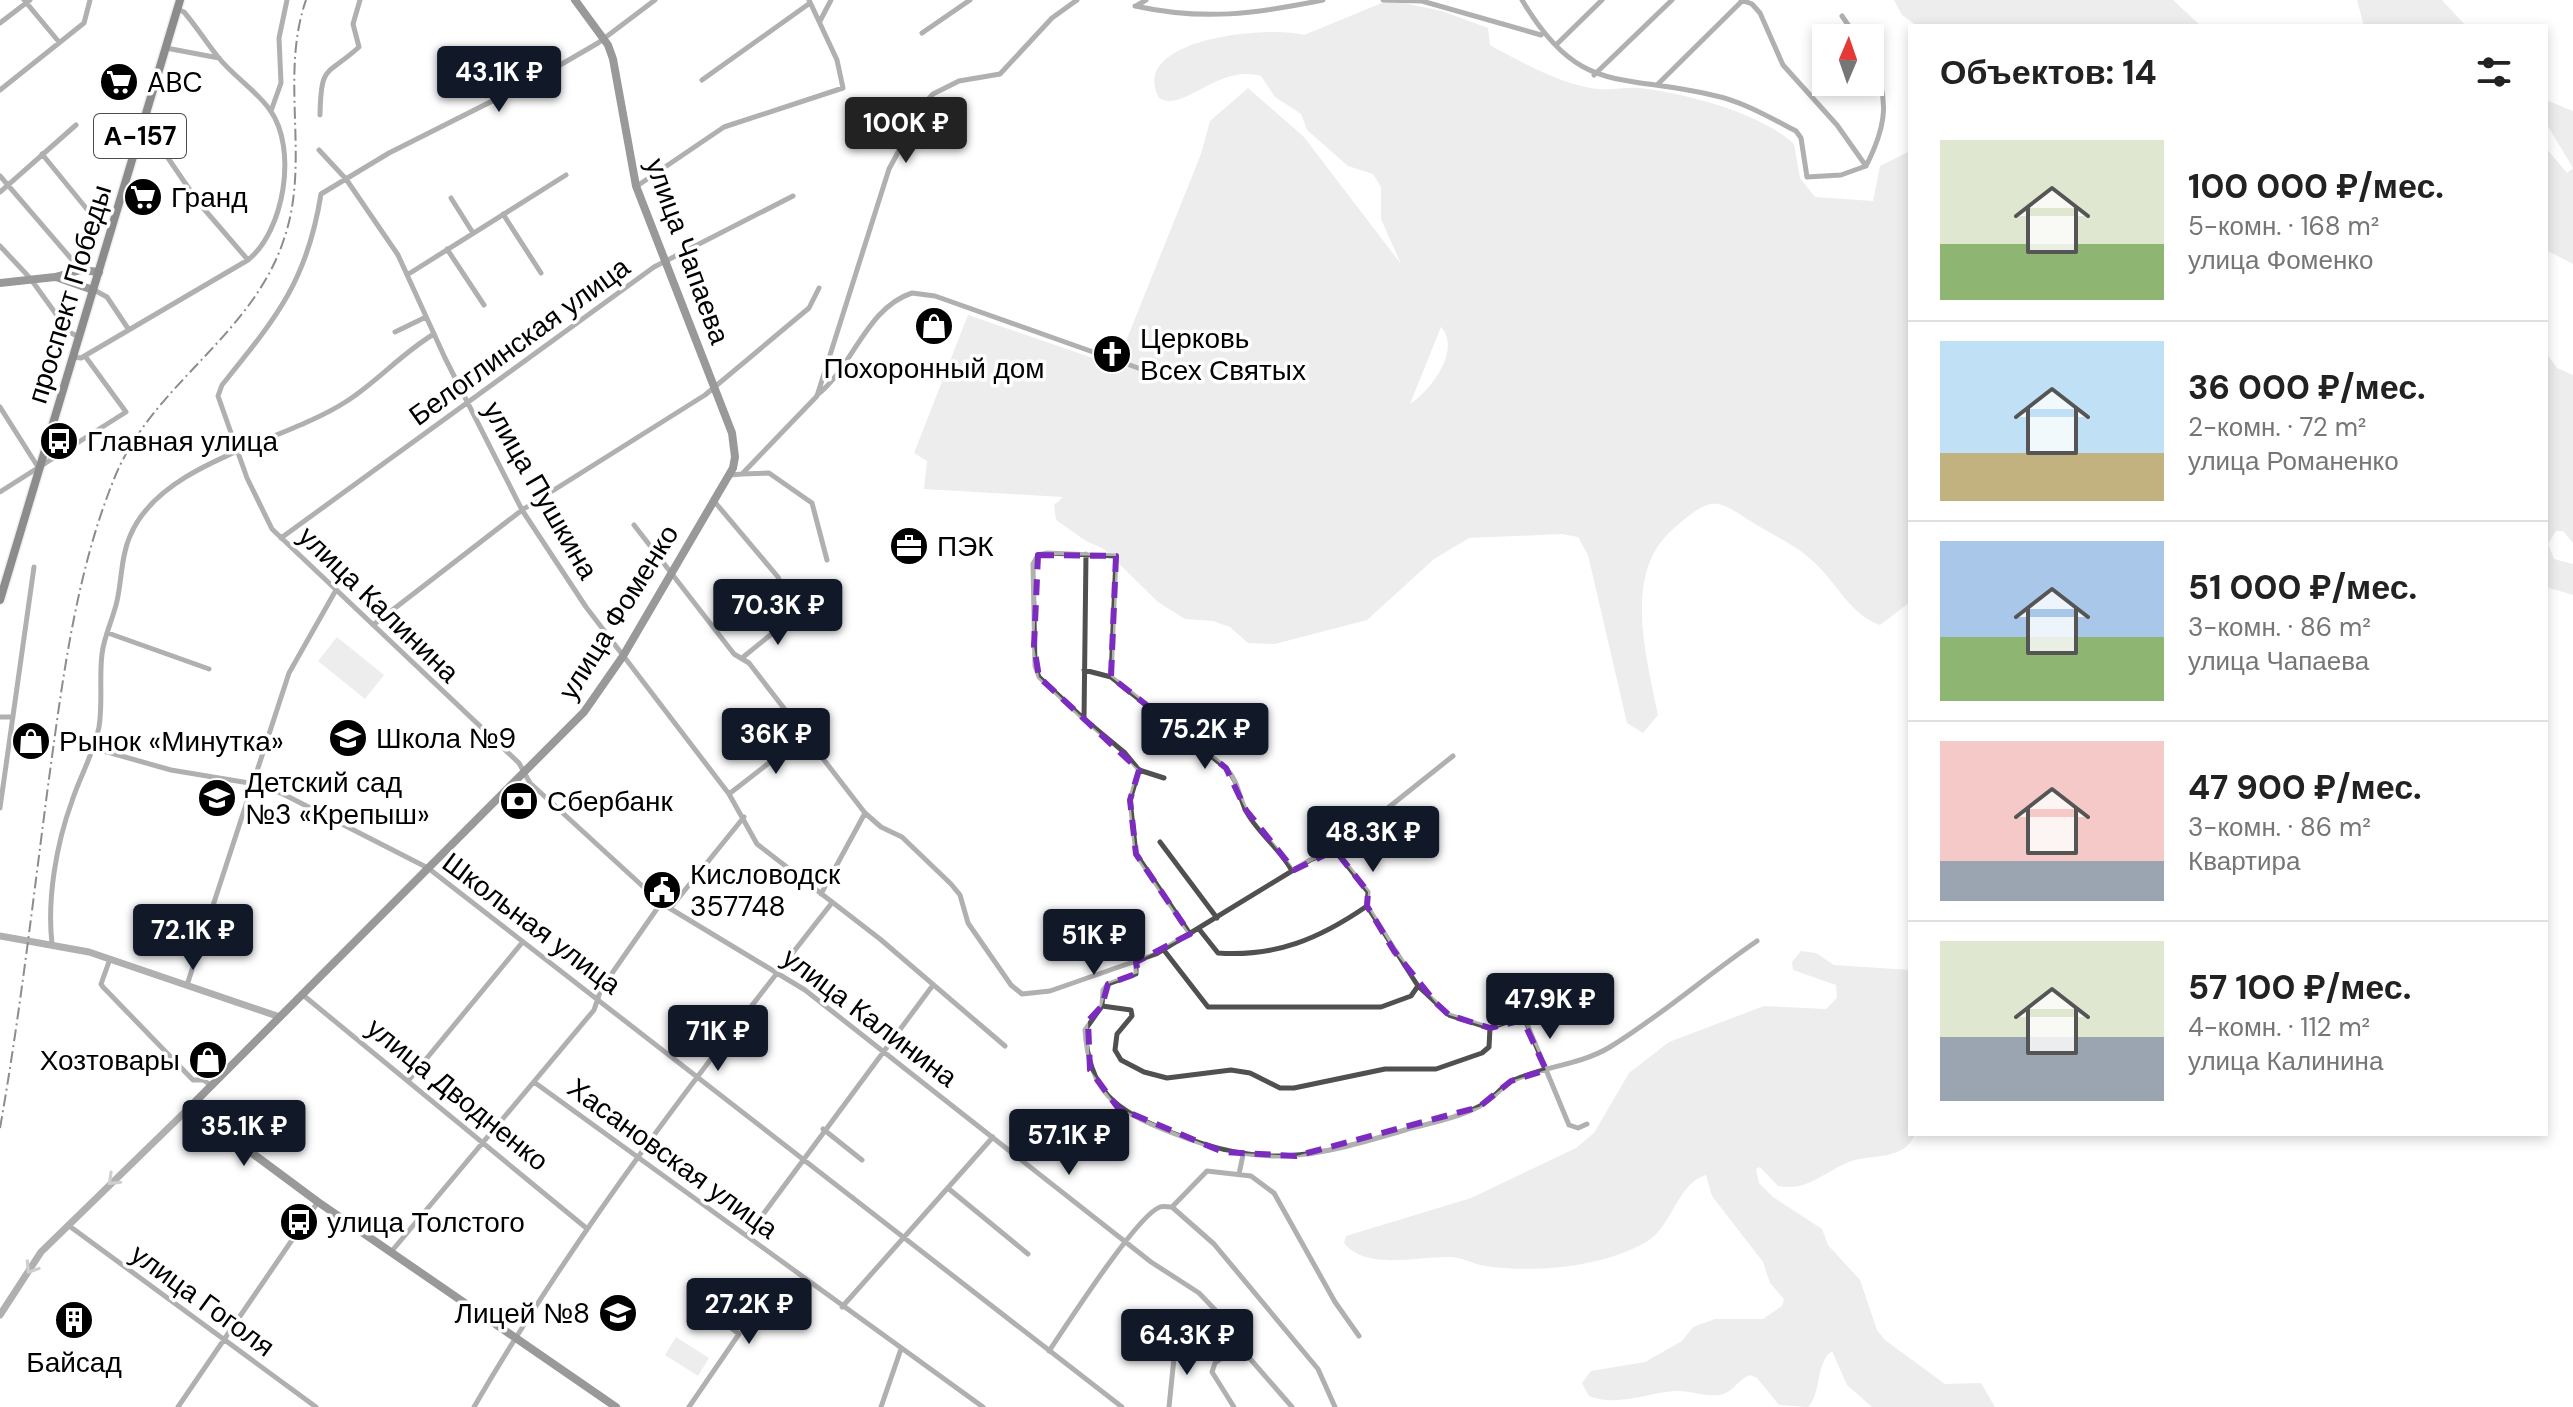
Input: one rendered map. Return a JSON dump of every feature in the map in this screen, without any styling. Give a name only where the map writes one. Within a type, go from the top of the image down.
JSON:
[{"type":"main road","name":"улица Чапаева","points":[[575,0],[604,39],[613,59],[636,186],[735,444],[730,475]]},
{"type":"main road","name":"проспект Победы","points":[[0,600],[179,5]]},
{"type":"main road","points":[[0,283],[55,277],[81,270],[99,272]]},
{"type":"main road","points":[[55,277],[93,290]]},
{"type":"main road","name":"улица Фоменко","points":[[190,1107],[584,712],[623,656],[730,475]]},
{"type":"main road","points":[[190,1107],[318,1202],[516,1335],[616,1407]]},
{"type":"street","points":[[0,90],[87,19],[90,0]]},
{"type":"street","points":[[271,111],[281,83],[279,38],[287,0]]},
{"type":"street","points":[[320,115],[320,85],[330,66],[359,47],[353,24],[360,0]]},
{"type":"street","points":[[346,179],[389,153],[536,79],[604,39],[655,0]]},
{"type":"street","points":[[819,22],[831,0]]},
{"type":"street","points":[[817,396],[889,169],[911,123],[933,94],[945,87],[1000,74],[1052,18],[1077,0]]},
{"type":"street","points":[[1146,0],[1135,6],[1180,16],[1207,17],[1323,0]]},
{"type":"street","points":[[1383,0],[1422,1],[1542,35],[1594,75],[1733,100],[1796,131],[1801,138],[1807,177],[1841,175],[1866,166]]},
{"type":"street","points":[[1522,0],[1542,35]]},
{"type":"street","points":[[1557,44],[1602,0]]},
{"type":"street","points":[[1594,75],[1672,0]]},
{"type":"street","points":[[0,23],[27,1],[59,42]]},
{"type":"street","points":[[636,186],[738,120],[843,88],[837,60],[809,1],[702,80]]},
{"type":"street","points":[[922,33],[965,1]]},
{"type":"street","points":[[1657,85],[1742,1],[1752,4],[1760,13],[1783,65],[1837,125],[1866,166]]},
{"type":"street","points":[[73,357],[85,356],[248,260],[267,240],[279,211],[283,155],[271,111],[219,58],[179,5]]},
{"type":"street","points":[[1842,16],[1847,24]]},
{"type":"street","points":[[166,48],[219,58]]},
{"type":"street","points":[[1866,166],[1886,105],[1884,89]]},
{"type":"street","points":[[0,192],[76,125]]},
{"type":"street","points":[[139,138],[166,155],[198,202],[248,260]]},
{"type":"street","name":"улица Пушкина","points":[[319,150],[346,179],[398,255],[466,401],[522,510],[586,607],[729,794],[757,844],[1005,1046]]},
{"type":"street","points":[[42,154],[99,224]]},
{"type":"street","points":[[407,275],[566,175]]},
{"type":"street","points":[[0,176],[81,270]]},
{"type":"street","name":"улица Калинина","points":[[346,179],[321,194],[310,251],[295,287],[270,325],[222,385],[218,396],[238,453],[272,529],[519,763],[524,773],[589,839],[661,903],[779,971],[883,1048],[1127,1241],[1199,1293],[1221,1316],[1239,1346],[1292,1407]]},
{"type":"street","name":"Белоглинская улица","points":[[281,538],[386,465],[466,401],[664,260],[793,196]]},
{"type":"street","points":[[451,198],[473,233]]},
{"type":"street","points":[[503,214],[541,273]]},
{"type":"street","points":[[0,246],[30,278],[69,332],[79,337]]},
{"type":"street","points":[[447,249],[484,305]]},
{"type":"street","points":[[373,625],[522,510],[705,395],[798,319],[809,308],[819,288]]},
{"type":"street","points":[[93,290],[107,297],[129,330]]},
{"type":"street","points":[[742,474],[835,381],[881,315],[912,293],[935,296],[1141,369]]},
{"type":"street","points":[[395,332],[426,317]]},
{"type":"street","points":[[52,944],[49,914],[59,854],[71,803],[99,725],[102,652],[124,554],[148,504],[204,466],[348,401],[409,349],[434,334]]},
{"type":"street","points":[[0,492],[126,412],[85,356]]},
{"type":"street","points":[[0,407],[39,469]]},
{"type":"street","points":[[730,475],[769,473],[812,503],[827,560]]},
{"type":"street","points":[[714,501],[778,577],[795,615],[742,658]]},
{"type":"street","points":[[634,525],[734,654],[742,658],[865,813],[881,827],[902,837],[951,884],[960,895],[968,923],[1011,985],[1022,994],[1050,991],[1136,962],[1163,949],[1292,871],[1335,850],[1453,756]]},
{"type":"street","points":[[1084,719],[1086,554]]},
{"type":"street","points":[[1111,677],[1116,556],[1038,555],[1033,564],[1035,666],[1039,677],[1125,753],[1139,770],[1164,778]]},
{"type":"street","points":[[0,808],[34,567]]},
{"type":"street","points":[[187,986],[289,673],[336,590]]},
{"type":"street","points":[[108,633],[209,669]]},
{"type":"street","points":[[1084,670],[1111,677],[1232,775],[1239,786],[1246,810],[1280,850],[1292,871]]},
{"type":"street","points":[[0,717],[13,717]]},
{"type":"street","points":[[729,794],[805,735]]},
{"type":"street","name":"Школьная улица","points":[[93,748],[171,770],[255,784],[283,794],[428,868],[521,944],[598,999],[1122,1407]]},
{"type":"street","points":[[1139,770],[1130,800],[1136,854],[1190,934]]},
{"type":"street","points":[[821,894],[865,813]]},
{"type":"street","points":[[671,906],[744,817]]},
{"type":"street","points":[[1160,842],[1217,918]]},
{"type":"street","points":[[1335,850],[1368,892],[1367,906],[1418,986],[1449,1015],[1490,1028],[1519,1018],[1523,1020],[1569,1125],[1578,1128],[1587,1124]]},
{"type":"street","points":[[391,1252],[481,1140],[594,1010],[598,999],[661,903]]},
{"type":"street","points":[[474,1407],[585,1227],[696,1076],[831,904]]},
{"type":"street","points":[[1199,929],[1218,953],[1275,952],[1305,942],[1367,906]]},
{"type":"street","points":[[0,936],[52,944],[110,959],[280,1017]]},
{"type":"street","points":[[1136,962],[1136,974],[1108,984],[1103,990],[1102,1006],[1088,1021],[1086,1046],[1090,1070],[1118,1108],[1196,1142],[1243,1155],[1296,1156],[1352,1146],[1479,1107],[1511,1081],[1611,1047],[1667,1011],[1716,969],[1757,941]]},
{"type":"street","points":[[408,1081],[521,944]]},
{"type":"street","points":[[1163,949],[1208,1007],[1381,1007],[1399,1003],[1411,996],[1418,986]]},
{"type":"street","points":[[110,959],[103,987],[193,1080],[203,1080],[211,1085]]},
{"type":"street","points":[[747,1236],[883,1048],[933,985]]},
{"type":"street","name":"улица Дводненко","points":[[302,995],[585,1227]]},
{"type":"street","points":[[1102,1006],[1131,1010],[1132,1016],[1117,1034],[1115,1050],[1121,1060],[1144,1072],[1167,1078],[1231,1070],[1250,1073],[1280,1088],[1407,1067],[1436,1069],[1482,1053],[1489,1047],[1490,1028]]},
{"type":"street","name":"Хасановская улица","points":[[534,1082],[636,1159],[983,1407]]},
{"type":"street","name":"улица Фоменко","points":[[0,1315],[41,1252],[190,1107]]},
{"type":"street","points":[[823,1129],[862,1160]]},
{"type":"street","points":[[842,1307],[993,1137]]},
{"type":"street","points":[[1239,1174],[1243,1155]]},
{"type":"street","points":[[1172,1207],[1207,1171],[1251,1176],[1274,1193],[1335,1302],[1359,1336]]},
{"type":"street","points":[[949,1189],[1028,1254]]},
{"type":"street","points":[[178,1407],[318,1202]]},
{"type":"street","points":[[1048,1351],[1127,1241],[1152,1212],[1160,1207],[1172,1207],[1214,1244],[1318,1369],[1335,1407]]},
{"type":"street","name":"улица Гоголя","points":[[67,1224],[316,1407]]},
{"type":"street","points":[[689,1407],[739,1334],[693,1299]]},
{"type":"street","points":[[1169,1407],[1174,1358],[1170,1341]]},
{"type":"street","points":[[1234,1407],[1212,1372],[1215,1363],[1239,1346]]},
{"type":"street","points":[[881,1407],[901,1349]]},
{"type":"highlighted area","points":[[1038,555],[1116,556],[1111,677],[1226,768],[1246,810],[1294,870],[1335,850],[1368,892],[1367,906],[1394,951],[1449,1015],[1490,1028],[1523,1020],[1546,1070],[1511,1081],[1479,1107],[1296,1156],[1223,1152],[1118,1108],[1090,1070],[1088,1021],[1102,1006],[1108,984],[1138,973],[1136,962],[1190,934],[1136,854],[1130,800],[1139,770],[1039,677],[1034,646]]},
{"type":"shaded area","points":[[1389,0],[1442,11],[1488,28],[1490,45],[1570,83],[1598,89],[1640,88],[1678,94],[1722,106],[1762,123],[1794,144],[1800,178],[1815,197],[1873,201],[1880,166],[1908,152],[1908,604],[1880,625],[1870,621],[1853,607],[1810,558],[1796,548],[1724,506],[1716,504],[1698,509],[1672,530],[1657,548],[1647,570],[1642,618],[1658,715],[1643,733],[1627,723],[1588,555],[1578,537],[1562,534],[1469,538],[1434,559],[1367,620],[1275,644],[1248,643],[1230,627],[1213,621],[1185,619],[1158,602],[1104,549],[1086,541],[1056,520],[1054,505],[1063,497],[924,489],[927,461],[914,453],[968,315],[1116,366],[1201,154],[1210,121],[1248,88],[1304,137],[1401,264],[1381,219],[1381,187],[1373,174],[1348,166],[1307,130],[1301,114],[1275,97],[1261,76],[1230,76],[1180,99],[1169,101],[1159,98],[1155,78],[1163,61],[1182,49],[1235,35],[1287,32],[1304,35]],"holes":[[[1441,327],[1447,336],[1446,358],[1434,380],[1410,404]]]},
{"type":"shaded area","points":[[1894,0],[2173,0],[2199,24],[1914,24],[1902,15]]},
{"type":"shaded area","points":[[2357,0],[2442,0],[2464,24],[2363,24]]},
{"type":"shaded area","points":[[2548,101],[2573,111],[2573,168],[2548,126]]},
{"type":"shaded area","points":[[2548,150],[2567,173],[2573,168],[2573,264],[2548,251]]},
{"type":"shaded area","points":[[2548,356],[2557,368],[2573,375],[2573,543],[2563,531],[2556,531],[2548,544]]},
{"type":"shaded area","points":[[2548,544],[2554,559],[2573,564],[2573,595],[2548,588]]},
{"type":"shaded area","points":[[337,637],[384,675],[365,699],[318,661]]},
{"type":"shaded area","points":[[1801,951],[1816,953],[1834,965],[1908,970],[1908,1136],[1914,1136],[1910,1143],[1895,1153],[1849,1162],[1798,1186],[1778,1186],[1760,1167],[1756,1169],[1759,1183],[1773,1197],[1822,1229],[1828,1245],[1860,1280],[1877,1330],[1885,1340],[1945,1384],[1981,1383],[1995,1407],[1872,1407],[1847,1385],[1832,1351],[1823,1363],[1815,1394],[1808,1407],[1779,1405],[1757,1378],[1750,1375],[1719,1395],[1675,1391],[1621,1400],[1589,1396],[1582,1383],[1591,1371],[1645,1362],[1682,1341],[1693,1327],[1715,1319],[1763,1319],[1782,1306],[1784,1299],[1770,1283],[1763,1262],[1712,1196],[1706,1175],[1688,1187],[1662,1227],[1646,1242],[1609,1258],[1588,1263],[1525,1269],[1485,1266],[1454,1257],[1379,1259],[1354,1252],[1344,1243],[1346,1236],[1471,1198],[1576,1148],[1594,1133],[1629,1073],[1669,1042],[1764,1006],[1826,1009],[1837,998],[1836,985],[1793,970],[1792,962]]},
{"type":"shaded area","points":[[676,1337],[709,1358],[698,1376],[665,1355]]},
{"type":"railway","points":[[0,1128],[65,669],[89,553],[114,479],[131,445],[152,415],[249,304],[269,274],[284,239],[292,210],[295,180],[295,59],[298,29],[306,0]]},
{"type":"place","name":"ABC","points":[[119,82]]},
{"type":"place","name":"Гранд","points":[[143,197]]},
{"type":"place","name":"Похоронный дом","points":[[934,326]]},
{"type":"place","name":"Церковь Всех Святых","points":[[1112,354]]},
{"type":"place","name":"Главная улица","points":[[59,441]]},
{"type":"place","name":"ПЭК","points":[[909,546]]},
{"type":"place","name":"Школа №9","points":[[348,738]]},
{"type":"place","name":"Рынок «Минутка»","points":[[31,741]]},
{"type":"place","name":"Детский сад №3 «Крепыш»","points":[[217,798]]},
{"type":"place","name":"Сбербанк","points":[[519,801]]},
{"type":"place","name":"Кисловодск 357748","points":[[662,890]]},
{"type":"place","name":"Хозтовары","points":[[208,1060]]},
{"type":"place","name":"улица Толстого","points":[[299,1222]]},
{"type":"place","name":"Лицей №8","points":[[618,1313]]},
{"type":"place","name":"Байсад","points":[[74,1320]]}]
